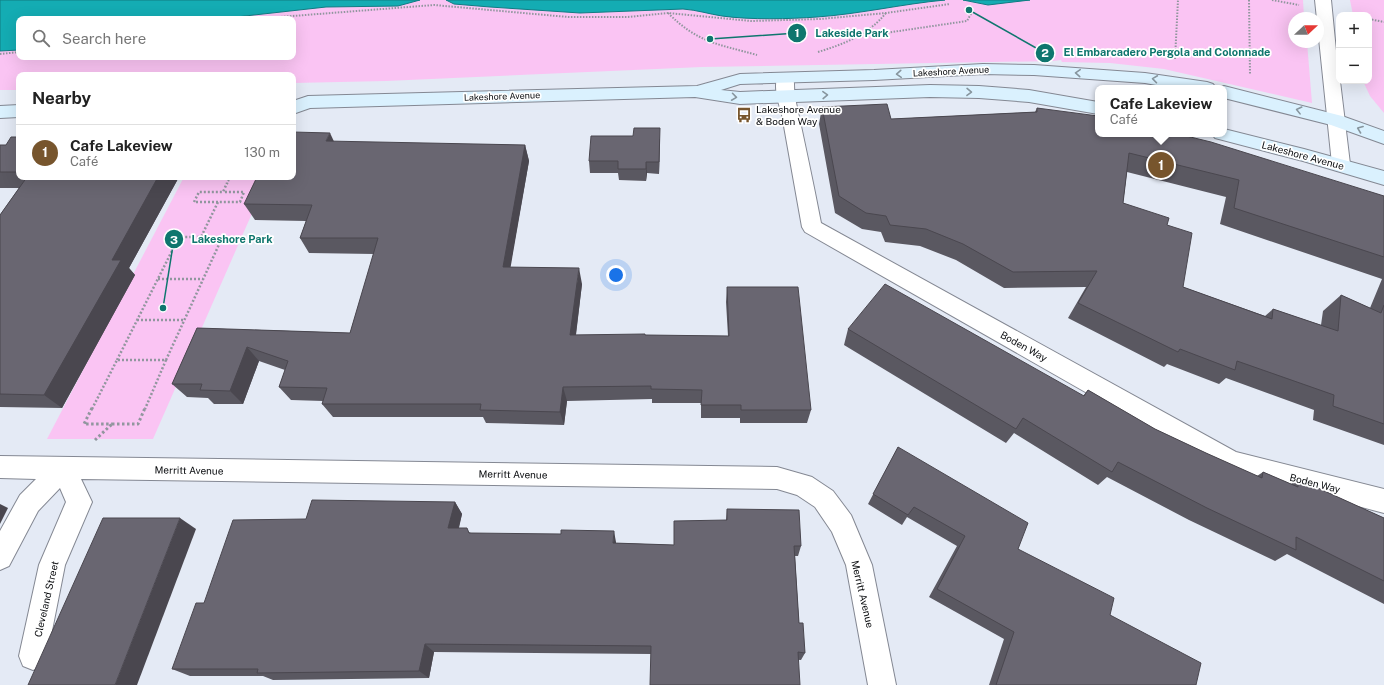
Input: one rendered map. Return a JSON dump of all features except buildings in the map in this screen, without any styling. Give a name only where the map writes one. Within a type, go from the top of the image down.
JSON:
[{"type":"main road","name":"Lakeshore Avenue","points":[[696,91],[740,79],[874,75],[983,69],[1078,73],[1145,78],[1190,85]]},
{"type":"main road","name":"Lakeshore Avenue","points":[[298,102],[696,91],[740,98],[930,92],[980,92],[1029,96],[1095,107]]},
{"type":"main road","points":[[1227,93],[1336,120],[1384,138]]},
{"type":"main road","points":[[0,112],[16,111]]},
{"type":"main road","name":"Lakeshore Avenue","points":[[1227,136],[1341,164],[1384,178]]},
{"type":"street","points":[[1323,0],[1341,164]]},
{"type":"street","name":"Boden Way","points":[[785,78],[786,97],[791,115],[812,227],[1231,462],[1384,501]]},
{"type":"street","name":"Merritt Avenue","points":[[0,466],[777,478],[803,485],[824,499],[842,524],[859,565],[882,685]]},
{"type":"street","points":[[0,557],[29,503],[63,468]]},
{"type":"street","name":"Cleveland Street","points":[[33,656],[52,565],[79,502],[63,468]]},
{"type":"path","points":[[1174,82],[1178,0]]},
{"type":"path","points":[[1249,0],[1250,82]]},
{"type":"path","points":[[1272,0],[1300,6]]},
{"type":"path","points":[[290,16],[434,4],[568,17],[628,17],[668,13],[751,21],[820,19],[886,13],[950,4]]},
{"type":"path","points":[[815,53],[858,37],[967,21],[972,12]]},
{"type":"path","points":[[668,13],[679,26],[697,38],[730,49],[763,57]]},
{"type":"path","points":[[858,37],[869,30],[886,13]]},
{"type":"path","points":[[1372,20],[1384,22]]},
{"type":"path","points":[[0,54],[16,52]]},
{"type":"path","points":[[223,192],[229,180]]},
{"type":"path","points":[[199,192],[223,192],[244,192],[240,202],[194,202],[199,192]]},
{"type":"path","points":[[201,237],[218,202]]},
{"type":"path","points":[[179,237],[201,237],[222,238],[138,424],[84,424],[179,237]]},
{"type":"path","points":[[158,279],[204,279]]},
{"type":"path","points":[[138,320],[184,320]]},
{"type":"path","points":[[117,360],[166,360]]},
{"type":"path","points":[[63,468],[112,424]]},
{"type":"shaded area","points":[[0,0],[1303,0],[1304,12],[1288,12],[1288,48],[1307,48],[1312,103],[1164,69],[1110,63],[1062,62],[1061,60],[702,67],[386,81],[296,83],[296,72],[16,72],[16,90],[0,90]]},
{"type":"shaded area","points":[[1350,0],[1384,0],[1384,113],[1370,96],[1364,84],[1372,84],[1372,12],[1352,12]]},
{"type":"shaded area","points":[[182,180],[267,180],[153,439],[47,439]]},
{"type":"water","points":[[0,0],[420,0],[398,6],[326,7],[245,16],[16,16],[16,50],[0,51]]},
{"type":"water","points":[[446,0],[945,0],[833,16],[770,19],[722,16],[683,9],[580,13],[454,4]]},
{"type":"water","points":[[963,0],[1030,0],[988,5]]},
{"type":"place","name":"El Embarcadero Pergola and Colonnade","points":[[969,10]]},
{"type":"place","name":"Lakeside Park","points":[[710,39]]},
{"type":"place","name":"Lakeshore Avenue & Boden Way","points":[[744,115]]},
{"type":"place","name":"Cafe Lakeview","points":[[1161,165]]},
{"type":"place","name":"Lakeshore Park","points":[[163,308]]}]
